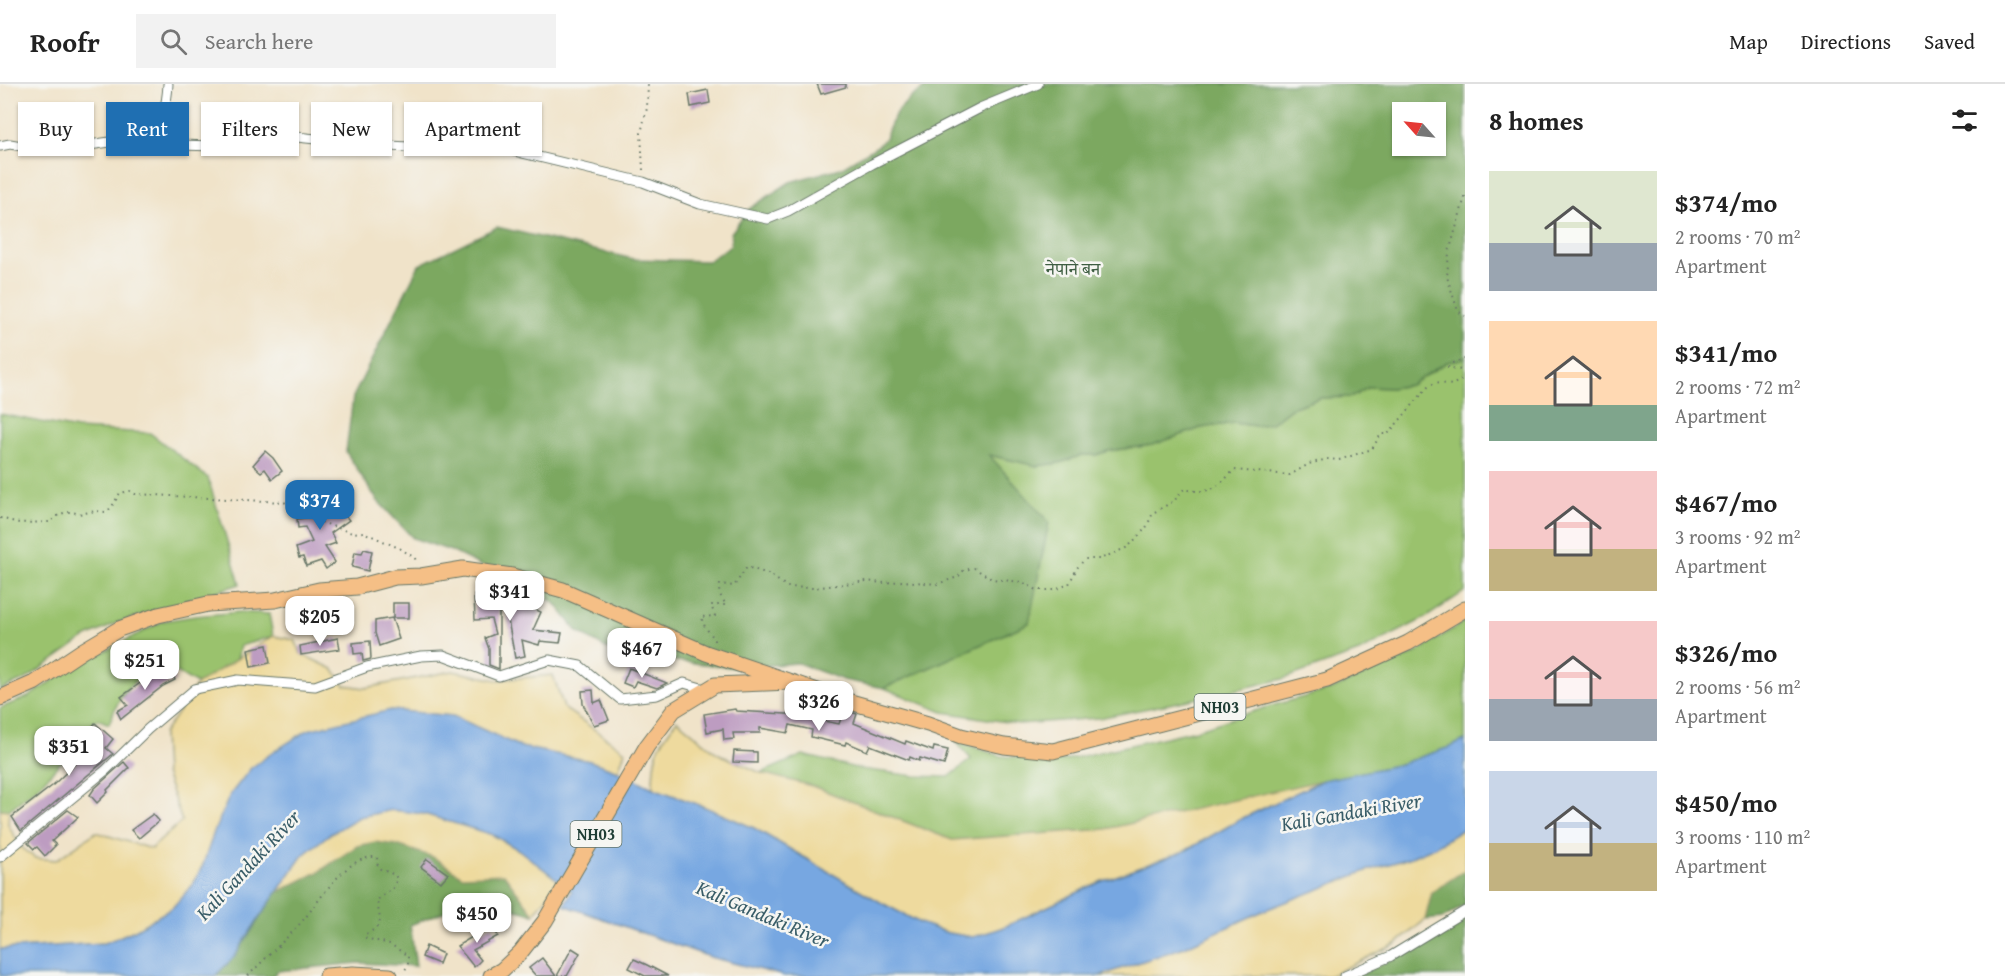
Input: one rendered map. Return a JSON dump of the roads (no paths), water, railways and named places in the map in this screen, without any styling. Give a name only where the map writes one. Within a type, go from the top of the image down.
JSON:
[{"type":"main road","points":[[0,698],[34,683],[119,629],[158,615],[208,604],[276,600],[319,590],[357,587],[395,577],[421,576],[463,569],[522,579],[563,590],[706,653],[790,682]]},
{"type":"main road","name":"NH03","points":[[491,976],[502,970],[520,953],[545,921],[647,746],[674,710],[715,685],[790,682],[961,736],[1004,746],[1053,752],[1327,680],[1408,643],[1465,609]]},
{"type":"main road","points":[[326,976],[353,974],[390,976]]},
{"type":"street","points":[[167,102],[168,84]]},
{"type":"street","points":[[189,145],[251,147],[297,137],[382,146],[496,147],[643,182],[700,204],[768,219],[788,211],[980,108],[1038,84]]},
{"type":"street","points":[[0,146],[10,144],[62,149],[106,143]]},
{"type":"street","points":[[0,857],[106,770],[148,729],[195,689],[238,680],[315,686],[367,667],[421,656],[443,655],[499,676],[549,660],[580,666],[620,699],[657,694],[684,683],[708,690]]},
{"type":"street","points":[[1345,976],[1391,956],[1465,911]]},
{"type":"water","name":"Kali Gandaki River","points":[[391,710],[453,716],[521,747],[590,761],[618,771],[653,788],[754,828],[920,923],[948,933],[973,937],[1002,928],[1100,882],[1185,851],[1241,819],[1323,780],[1397,765],[1465,740],[1465,828],[1434,847],[1409,858],[1366,871],[1265,910],[1184,947],[1099,976],[784,976],[710,957],[564,905],[572,891],[519,850],[493,835],[424,814],[392,810],[359,817],[327,836],[303,855],[235,956],[215,976],[0,976],[0,949],[105,943],[135,930],[172,908],[191,887],[203,865],[230,795],[251,768],[308,730]]},
{"type":"park label","name":"नेपाने बन","points":[[1073,269]]}]
